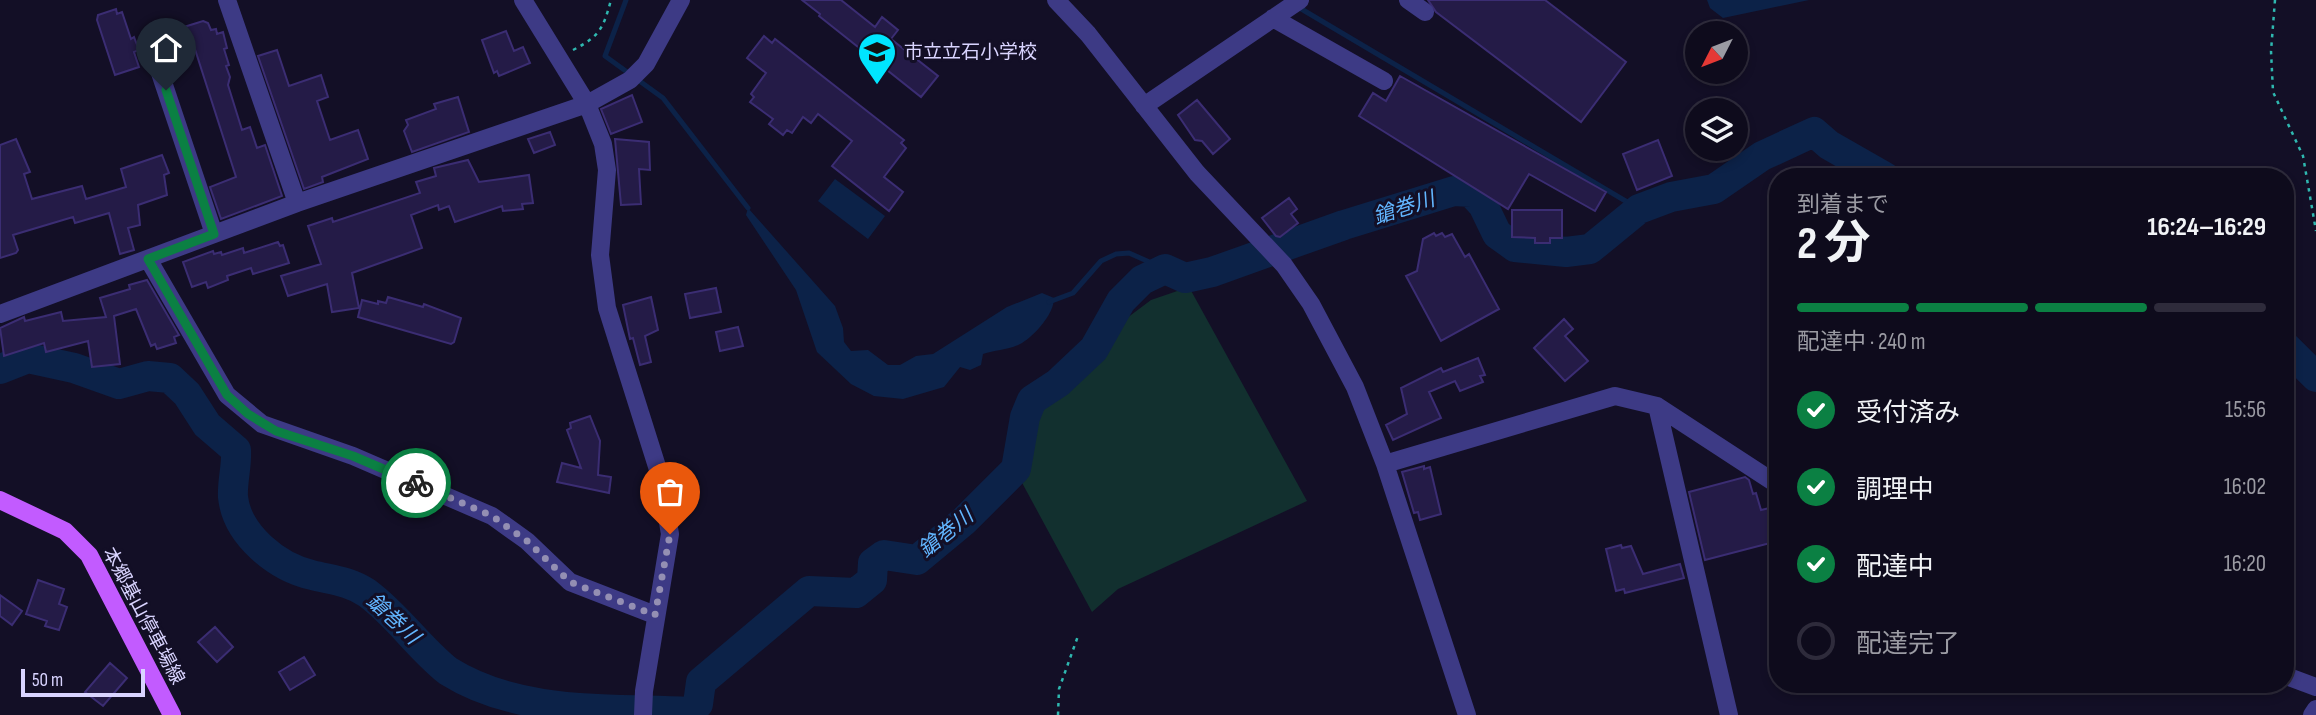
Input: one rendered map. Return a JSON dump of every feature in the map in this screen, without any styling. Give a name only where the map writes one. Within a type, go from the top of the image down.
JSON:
[{"type":"main road","name":"本郷基山停車場線","points":[[0,500],[65,531],[89,555],[172,715]]},
{"type":"street","points":[[226,0],[297,203]]},
{"type":"street","points":[[523,0],[587,104],[603,144],[607,170],[600,255],[607,308],[660,476],[670,534],[643,691],[643,715]]},
{"type":"street","points":[[0,314],[297,203],[587,104],[630,80],[646,64],[681,0]]},
{"type":"street","points":[[1056,0],[1088,34],[1197,173],[1284,265],[1304,294],[1355,387],[1385,464],[1467,715]]},
{"type":"street","points":[[1144,106],[1300,0]]},
{"type":"street","points":[[1408,0],[1425,12]]},
{"type":"street","points":[[1273,18],[1384,81]]},
{"type":"street","points":[[159,70],[214,234]]},
{"type":"street","points":[[148,259],[227,395],[248,414],[276,431],[353,456],[492,516],[527,541],[570,582],[655,615]]},
{"type":"street","points":[[1385,464],[1615,396],[1657,406],[1769,479]]},
{"type":"street","points":[[1657,406],[1729,715]]},
{"type":"street","points":[[2294,679],[2316,687]]},
{"type":"street","points":[[2312,715],[2316,709]]},
{"type":"path","points":[[559,58],[595,38],[604,25],[611,0]]},
{"type":"path","points":[[2275,0],[2271,51],[2273,92],[2303,156],[2316,231]]},
{"type":"path","points":[[1058,715],[1059,689],[1078,636]]},
{"type":"green space","points":[[1189,287],[1307,501],[1118,589],[1092,612],[1020,479],[1033,419],[1043,401],[1078,377],[1123,321],[1151,300]]},
{"type":"water","points":[[1707,0],[1809,0],[1723,18],[1710,8]]},
{"type":"water","points":[[835,179],[885,216],[868,239],[818,201]]},
{"type":"water","points":[[748,208],[835,306],[843,328],[844,342],[851,351],[868,350],[888,365],[900,365],[916,356],[933,354],[1007,307],[1042,293],[1054,298],[1051,311],[1038,329],[1022,343],[983,354],[981,365],[970,370],[960,367],[944,387],[903,399],[874,396],[851,384],[817,352],[796,290],[746,215]]},
{"type":"building","points":[[802,0],[841,0],[875,27],[882,17],[898,30],[891,39],[938,76],[921,97]]},
{"type":"building","points":[[1428,0],[1545,0],[1626,62],[1581,122],[1436,12]]},
{"type":"building","points":[[116,9],[117,14],[122,12],[131,39],[134,37],[139,50],[134,52],[139,67],[115,75],[97,20],[98,15]]},
{"type":"building","points":[[203,21],[208,23],[211,30],[216,29],[217,34],[223,32],[229,65],[226,66],[230,77],[228,85],[242,130],[250,127],[257,148],[265,145],[282,196],[221,219],[210,187],[236,177],[192,40],[189,41],[184,27]]},
{"type":"building","points":[[506,31],[514,51],[523,47],[530,63],[499,76],[497,71],[494,73],[482,40]]},
{"type":"building","points":[[764,36],[772,43],[775,39],[904,140],[901,143],[906,148],[884,177],[903,192],[889,211],[832,166],[852,141],[818,114],[811,123],[803,117],[792,133],[787,130],[783,135],[769,124],[773,119],[750,102],[754,97],[751,94],[766,73],[747,58]]},
{"type":"building","points":[[277,50],[289,86],[321,75],[328,97],[317,101],[330,140],[358,130],[368,159],[322,177],[323,182],[304,189],[258,56]]},
{"type":"building","points":[[1400,76],[1606,192],[1595,211],[1529,174],[1508,209],[1359,116],[1373,93],[1386,101]]},
{"type":"building","points":[[632,95],[642,122],[611,134],[601,109]]},
{"type":"building","points":[[458,97],[469,132],[412,152],[404,131],[408,125],[406,120],[436,109],[434,104]]},
{"type":"building","points":[[1197,100],[1230,139],[1213,154],[1202,141],[1195,140],[1178,115]]},
{"type":"building","points":[[550,132],[555,145],[534,153],[528,139]]},
{"type":"building","points":[[16,139],[30,172],[24,174],[32,199],[82,186],[86,199],[126,187],[121,169],[162,155],[169,173],[164,175],[167,195],[138,205],[140,225],[128,228],[134,250],[120,254],[109,213],[75,223],[73,217],[13,235],[18,250],[0,258],[0,145]]},
{"type":"building","points":[[615,139],[649,142],[650,170],[639,169],[641,204],[621,205]]},
{"type":"building","points":[[1658,140],[1672,176],[1637,190],[1623,154]]},
{"type":"building","points":[[468,160],[479,182],[529,175],[533,203],[522,204],[523,209],[503,211],[502,206],[455,222],[449,206],[439,210],[438,205],[411,215],[422,248],[352,273],[359,308],[332,312],[327,284],[288,296],[281,276],[321,264],[308,226],[332,218],[333,222],[420,193],[416,182],[436,176],[434,168]]},
{"type":"building","points":[[1289,198],[1297,209],[1291,214],[1298,223],[1280,237],[1276,236],[1262,218]]},
{"type":"building","points":[[1512,210],[1562,210],[1562,238],[1550,238],[1550,243],[1535,243],[1535,238],[1512,237]]},
{"type":"building","points":[[1434,233],[1436,236],[1442,233],[1445,237],[1452,234],[1465,257],[1469,254],[1499,309],[1441,341],[1406,276],[1417,271],[1423,239]]},
{"type":"building","points":[[278,242],[280,246],[283,245],[289,263],[253,274],[251,268],[227,276],[228,280],[208,288],[206,282],[192,287],[183,262],[213,251],[214,254],[221,252],[222,255],[243,248],[244,253]]},
{"type":"building","points":[[147,280],[179,335],[174,337],[176,343],[157,349],[155,344],[151,346],[136,309],[114,316],[120,364],[92,367],[88,341],[46,352],[44,343],[4,356],[0,328],[24,317],[25,321],[61,312],[63,321],[106,317],[100,298],[130,289],[129,285]]},
{"type":"building","points":[[716,288],[721,312],[690,318],[685,294]]},
{"type":"building","points":[[388,297],[423,307],[424,304],[461,318],[454,342],[451,344],[358,317],[362,300],[378,304],[378,301],[386,303]]},
{"type":"building","points":[[651,297],[658,330],[645,336],[651,362],[640,365],[633,338],[630,339],[623,305]]},
{"type":"building","points":[[1564,319],[1573,329],[1565,336],[1588,361],[1565,381],[1534,348]]},
{"type":"building","points":[[738,327],[743,346],[720,351],[716,332]]},
{"type":"building","points":[[1478,358],[1485,375],[1480,376],[1483,382],[1460,391],[1455,381],[1429,392],[1441,418],[1393,440],[1386,425],[1407,414],[1401,388],[1441,368],[1443,372]]},
{"type":"building","points":[[590,416],[600,441],[598,475],[611,477],[609,493],[557,482],[562,463],[581,468],[567,430],[571,428],[570,423]]},
{"type":"building","points":[[1424,466],[1424,469],[1430,467],[1441,514],[1420,520],[1418,512],[1414,513],[1402,472]]},
{"type":"building","points":[[1745,477],[1749,480],[1753,494],[1756,493],[1761,510],[1769,508],[1769,543],[1705,560],[1689,492]]},
{"type":"building","points":[[1621,545],[1622,548],[1631,546],[1643,574],[1680,564],[1684,578],[1625,593],[1624,589],[1616,591],[1606,549]]},
{"type":"building","points":[[38,580],[64,589],[59,604],[67,607],[59,630],[45,626],[47,621],[26,614]]},
{"type":"building","points":[[0,595],[22,611],[12,625],[0,616]]},
{"type":"building","points":[[215,627],[233,647],[217,662],[198,642]]},
{"type":"building","points":[[304,657],[315,675],[290,690],[279,672]]},
{"type":"building","points":[[110,663],[127,678],[103,706],[85,692]]},
{"type":"waterway","points":[[626,0],[605,56],[663,98],[748,208]]},
{"type":"waterway","points":[[1298,7],[1639,209]]},
{"type":"waterway","name":"鎗巻川","points":[[0,369],[28,358],[74,368],[119,384],[148,376],[170,378],[187,394],[207,425],[236,450],[233,491],[236,511],[242,524],[261,547],[285,565],[347,583],[367,593],[448,671],[475,685],[533,702],[564,706],[689,712],[698,704],[701,682],[809,591],[856,593],[872,580],[873,563],[884,555],[917,560],[964,521],[1016,469],[1025,417],[1032,400],[1058,383],[1094,349],[1121,301],[1142,280],[1165,269],[1185,278],[1212,272],[1344,225],[1454,191],[1471,192],[1483,205],[1497,234],[1515,247],[1566,252],[1590,249],[1639,209],[1671,197],[1714,189],[1762,156],[1814,132],[1829,145],[1869,168]]},
{"type":"waterway","points":[[1049,302],[1073,293],[1101,261],[1116,254],[1129,253],[1165,269]]},
{"type":"waterway","name":"鎗巻川","points":[[2294,355],[2316,377]]},
{"type":"way so far","points":[[416,483],[492,516],[527,541],[570,582],[600,596],[655,615],[670,534]]},
{"type":"place","name":"市立立石小学校","points":[[877,86]]},
{"type":"route","points":[[166,90],[214,234],[148,259],[227,395],[248,414],[276,431],[353,456],[416,483]]}]
